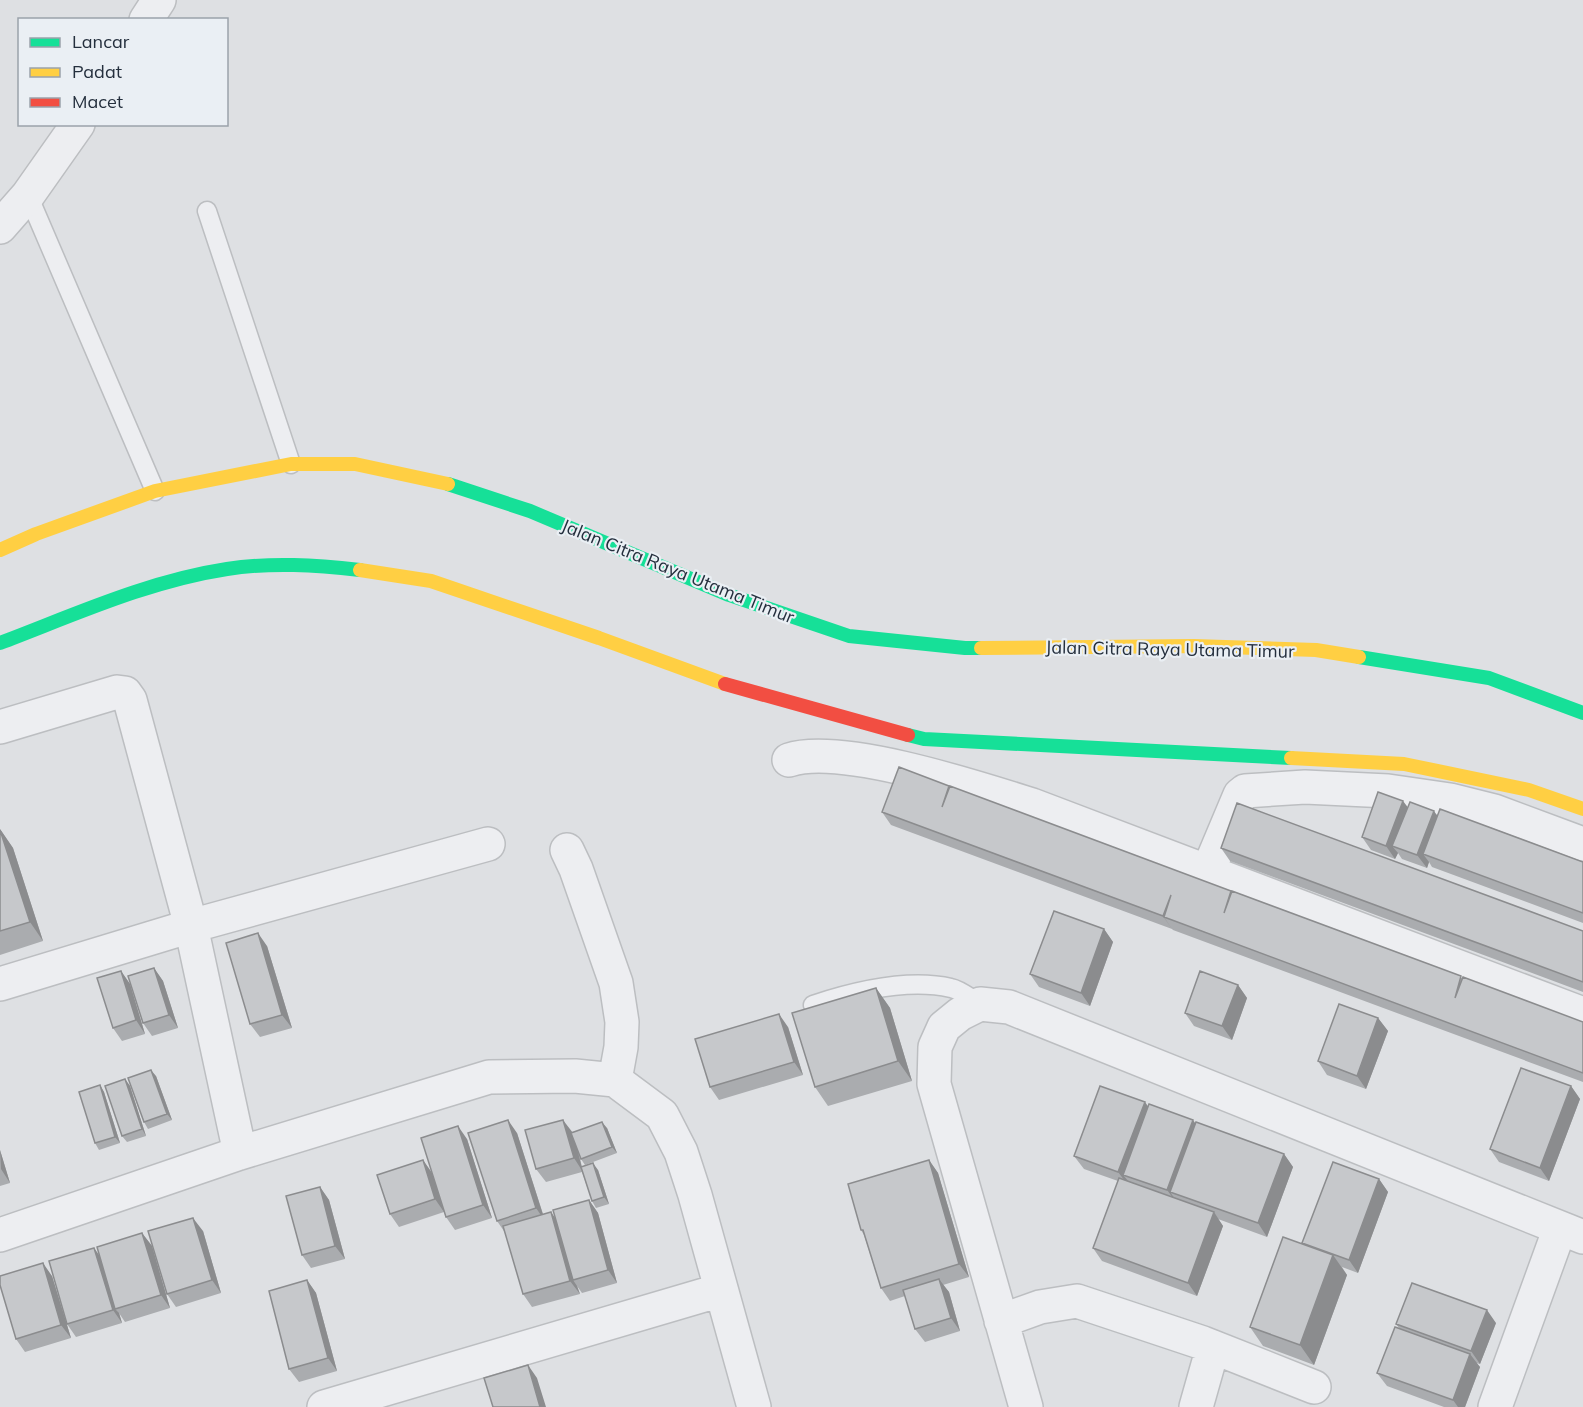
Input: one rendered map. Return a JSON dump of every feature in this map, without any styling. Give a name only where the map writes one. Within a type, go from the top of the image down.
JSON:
[{"type":"main road","name":"Jalan Citra Raya Utama Timur","points":[[0,550],[36,534],[155,491],[291,464],[355,464],[443,482],[530,512],[729,595],[849,636],[964,648],[1194,646],[1316,650],[1489,678],[1583,713]]},
{"type":"main road","points":[[0,644],[144,588],[187,577],[273,564],[312,565],[431,581],[599,638],[727,685],[924,739],[1404,764],[1529,790],[1583,809]]},
{"type":"street","points":[[147,18],[159,0]]},
{"type":"street","points":[[0,228],[28,195],[77,126]]},
{"type":"street","points":[[0,727],[117,692],[125,693],[130,700],[191,926],[240,1153]]},
{"type":"street","points":[[789,760],[810,756],[858,760],[951,781],[1032,805],[1583,1014]]},
{"type":"street","points":[[1208,872],[1240,795],[1245,792],[1305,787],[1388,791],[1450,800],[1494,811],[1583,844]]},
{"type":"street","points":[[0,984],[191,926],[488,844]]},
{"type":"street","points":[[567,850],[576,869],[616,983],[622,1022],[621,1047],[615,1080]]},
{"type":"street","points":[[1026,1407],[934,1084],[934,1047],[944,1027],[960,1014],[980,1004],[1009,1007],[1571,1232],[1495,1407]]},
{"type":"street","points":[[0,1235],[240,1153],[489,1077],[575,1076],[615,1080],[662,1115],[681,1152],[754,1407]]},
{"type":"street","points":[[324,1407],[721,1290]]},
{"type":"street","points":[[1002,1321],[1040,1307],[1077,1301],[1213,1347],[1314,1387]]},
{"type":"street","points":[[1196,1407],[1213,1347]]},
{"type":"lane","points":[[28,195],[155,491]]},
{"type":"lane","points":[[207,211],[291,464]]},
{"type":"lane","points":[[813,1005],[850,992],[899,985],[954,988],[980,1004]]},
{"type":"building","points":[[899,767],[949,786],[942,807],[950,786],[1231,891],[1224,913],[1232,891],[1461,976],[1455,998],[1463,977],[1583,1022],[1583,1073],[1164,917],[1171,895],[1163,916],[882,812]]},
{"type":"building","points":[[1378,792],[1403,801],[1386,846],[1362,837]]},
{"type":"building","points":[[1410,802],[1434,811],[1417,855],[1392,846]]},
{"type":"building","points":[[1237,803],[1583,931],[1583,982],[1221,848]]},
{"type":"building","points":[[1440,809],[1583,862],[1583,913],[1423,854]]},
{"type":"building","points":[[0,830],[30,922],[0,931]]},
{"type":"building","points":[[1054,911],[1104,929],[1081,993],[1030,974]]},
{"type":"building","points":[[258,933],[282,1015],[250,1024],[226,943]]},
{"type":"building","points":[[154,968],[169,1015],[143,1023],[128,976]]},
{"type":"building","points":[[121,971],[136,1020],[113,1028],[97,978]]},
{"type":"building","points":[[1200,971],[1238,985],[1222,1026],[1185,1013]]},
{"type":"building","points":[[876,988],[898,1061],[815,1087],[792,1013]]},
{"type":"building","points":[[1339,1004],[1378,1018],[1357,1076],[1318,1061]]},
{"type":"building","points":[[779,1014],[794,1062],[710,1087],[695,1039]]},
{"type":"building","points":[[1521,1068],[1571,1086],[1540,1168],[1490,1149]]},
{"type":"building","points":[[151,1070],[167,1114],[144,1122],[128,1078]]},
{"type":"building","points":[[125,1079],[142,1129],[122,1136],[105,1086]]},
{"type":"building","points":[[100,1085],[115,1137],[95,1143],[79,1092]]},
{"type":"building","points":[[1100,1086],[1145,1102],[1118,1172],[1074,1156]]},
{"type":"building","points":[[1149,1104],[1193,1120],[1167,1190],[1123,1175]]},
{"type":"building","points":[[508,1120],[536,1208],[497,1221],[468,1133]]},
{"type":"building","points":[[563,1120],[574,1158],[536,1169],[525,1130]]},
{"type":"building","points":[[602,1122],[612,1147],[581,1159],[571,1133]]},
{"type":"building","points":[[1196,1122],[1284,1154],[1258,1223],[1170,1192]]},
{"type":"building","points":[[458,1126],[483,1205],[446,1217],[421,1138]]},
{"type":"building","points":[[423,1160],[435,1199],[390,1214],[377,1175]]},
{"type":"building","points":[[929,1160],[959,1264],[881,1288],[848,1184]]},
{"type":"building","points":[[1333,1162],[1379,1179],[1349,1260],[1302,1243]]},
{"type":"building","points":[[593,1163],[604,1197],[592,1201],[581,1167]]},
{"type":"building","points":[[1119,1178],[1214,1212],[1188,1283],[1093,1248]]},
{"type":"building","points":[[320,1187],[335,1246],[302,1255],[286,1196]]},
{"type":"building","points":[[589,1200],[608,1270],[573,1280],[553,1210]]},
{"type":"building","points":[[551,1212],[570,1281],[523,1294],[503,1226]]},
{"type":"building","points":[[193,1218],[212,1280],[167,1294],[148,1231]]},
{"type":"building","points":[[142,1233],[161,1295],[115,1309],[97,1247]]},
{"type":"building","points":[[1283,1237],[1333,1255],[1300,1345],[1250,1327]]},
{"type":"building","points":[[94,1248],[113,1310],[67,1324],[49,1261]]},
{"type":"building","points":[[43,1263],[61,1325],[16,1339],[0,1285],[0,1276]]},
{"type":"building","points":[[939,1279],[951,1318],[915,1329],[903,1290]]},
{"type":"building","points":[[307,1280],[328,1358],[289,1369],[269,1291]]},
{"type":"building","points":[[1412,1283],[1487,1310],[1471,1351],[1396,1324]]},
{"type":"building","points":[[1395,1327],[1470,1354],[1453,1400],[1377,1373]]},
{"type":"building","points":[[528,1365],[540,1407],[493,1407],[484,1378]]},
{"type":"traffic: fast","points":[[448,484],[530,511],[729,595],[849,636],[981,648]]},
{"type":"traffic: fast","points":[[0,643],[140,590],[198,574],[277,565],[360,570]]},
{"type":"traffic: fast","points":[[1359,657],[1489,678],[1583,713]]},
{"type":"traffic: fast","points":[[908,735],[924,739],[1291,758]]},
{"type":"traffic: slow","points":[[0,550],[36,534],[155,491],[291,464],[355,464],[448,484]]},
{"type":"traffic: slow","points":[[360,570],[431,581],[725,684]]},
{"type":"traffic: slow","points":[[981,648],[1194,646],[1316,650],[1359,657]]},
{"type":"traffic: slow","points":[[1291,758],[1404,764],[1529,790],[1583,809]]},
{"type":"traffic: jam","points":[[725,684],[908,735]]}]
